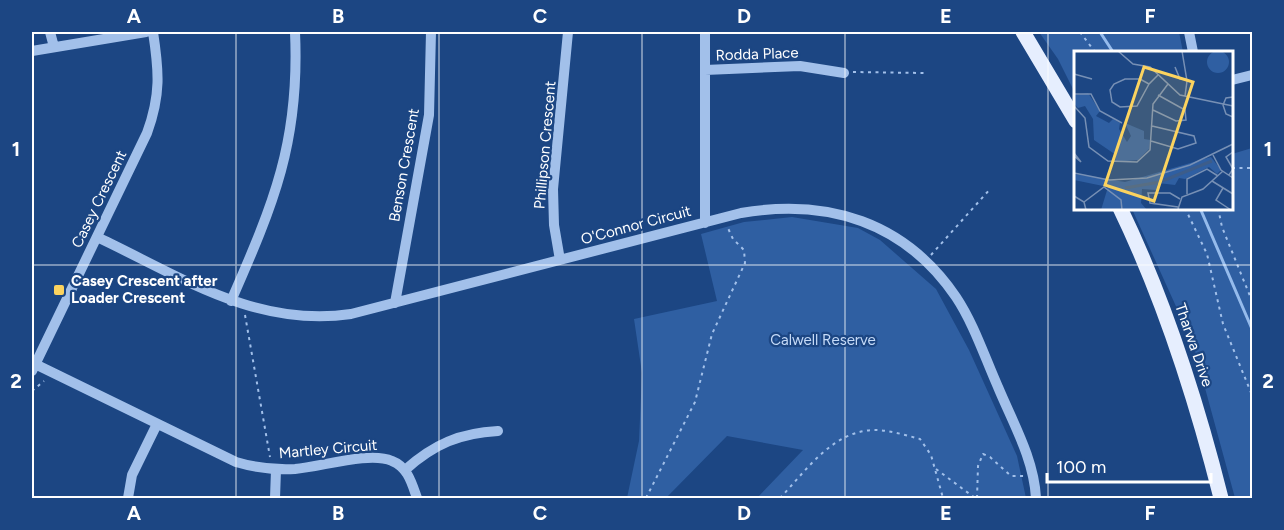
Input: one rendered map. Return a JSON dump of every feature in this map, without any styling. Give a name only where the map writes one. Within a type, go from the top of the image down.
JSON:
[{"type":"main road","points":[[1023,32],[1074,118]]},
{"type":"main road","name":"Tharwa Drive","points":[[1121,210],[1160,302],[1189,383],[1221,498]]},
{"type":"street","points":[[50,32],[54,47]]},
{"type":"street","points":[[32,51],[146,32]]},
{"type":"street","name":"Casey Crescent","points":[[33,368],[147,134],[156,110],[159,72],[153,32]]},
{"type":"street","points":[[231,301],[269,213],[288,150],[296,85],[295,32]]},
{"type":"street","name":"Benson Crescent","points":[[396,303],[429,115],[432,32]]},
{"type":"street","name":"Phillipson Crescent","points":[[560,260],[554,225],[553,189],[568,32]]},
{"type":"street","points":[[705,32],[705,223]]},
{"type":"street","points":[[1189,32],[1193,51]]},
{"type":"street","name":"Rodda Place","points":[[705,70],[800,66],[844,73]]},
{"type":"street","points":[[1233,80],[1252,75]]},
{"type":"street","name":"O'Connor Circuit","points":[[97,237],[231,301],[275,314],[305,317],[344,315],[396,303],[771,208],[812,208],[862,220],[890,234],[915,251],[938,273],[964,310],[1028,456],[1036,498]]},
{"type":"street","name":"Martley Circuit","points":[[33,368],[236,462],[273,469],[379,458],[394,461],[405,470]]},
{"type":"street","points":[[128,498],[132,475],[157,424]]},
{"type":"street","points":[[417,498],[405,470],[424,453],[447,440],[472,433],[498,431]]},
{"type":"street","points":[[273,469],[275,498]]},
{"type":"path","points":[[1080,32],[1094,51]]},
{"type":"path","points":[[844,73],[924,73]]},
{"type":"path","points":[[1233,168],[1252,168]]},
{"type":"path","points":[[937,248],[991,188]]},
{"type":"path","points":[[1186,210],[1207,254],[1226,332],[1252,395]]},
{"type":"path","points":[[1218,210],[1222,227],[1252,301]]},
{"type":"path","points":[[646,498],[695,402],[712,334],[744,263],[744,250],[728,231]]},
{"type":"path","points":[[922,249],[930,256]]},
{"type":"path","points":[[254,316],[245,314],[273,469]]},
{"type":"path","points":[[32,391],[37,384],[44,381]]},
{"type":"path","points":[[780,498],[833,443],[852,434],[874,430],[920,439],[936,469],[943,498]]},
{"type":"path","points":[[976,498],[978,465],[983,454],[990,456],[1011,476],[1019,478]]},
{"type":"path","points":[[936,469],[976,498]]},
{"type":"green space","points":[[1039,32],[1179,32],[1183,51],[1074,51],[1074,91],[1058,59]]},
{"type":"green space","points":[[1252,148],[1252,498],[1235,498],[1193,344],[1132,210],[1233,210],[1233,154]]},
{"type":"green space","name":"Calwell Reserve","points":[[792,217],[858,228],[880,240],[936,289],[969,350],[1017,456],[1026,498],[757,498],[803,450],[727,436],[666,498],[627,498],[639,441],[642,373],[634,319],[717,301],[701,234],[744,222]]},
{"type":"waterway","points":[[1100,32],[1112,51]]},
{"type":"waterway","points":[[1201,210],[1252,329]]},
{"type":"place","name":"Casey Crescent after Loader Crescent","points":[[59,290]]}]
